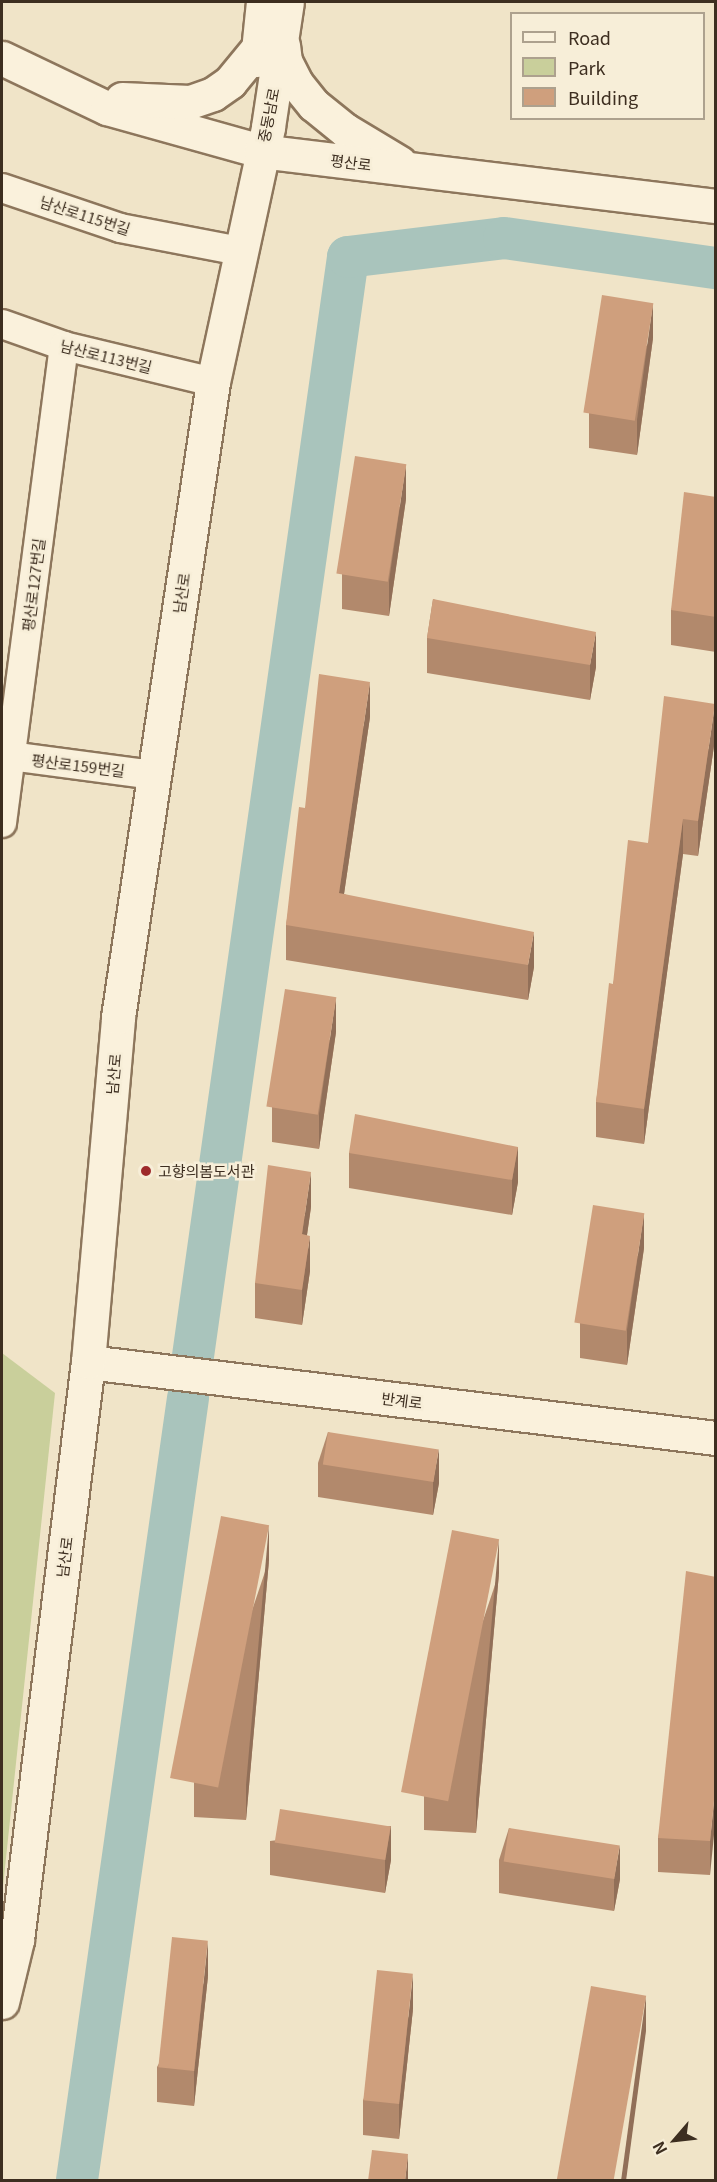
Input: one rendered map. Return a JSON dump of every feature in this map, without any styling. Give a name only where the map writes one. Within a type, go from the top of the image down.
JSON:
[{"type":"main road","name":"중동남로","points":[[261,150],[270,43],[263,2]]},
{"type":"main road","name":"중동남로","points":[[270,43],[287,2]]},
{"type":"main road","points":[[78,94],[148,101],[190,102],[213,94],[230,82],[270,43],[285,61],[296,83],[314,105],[381,154],[418,171]]},
{"type":"main road","name":"평산로","points":[[2,58],[107,108],[261,150],[716,207]]},
{"type":"main road","name":"남산로","points":[[2,2002],[17,1940],[88,1362],[118,1017],[213,382],[261,150]]},
{"type":"main road","name":"반계로","points":[[88,1362],[716,1438]]},
{"type":"street","name":"남산로115번길","points":[[2,188],[120,228],[240,251]]},
{"type":"street","name":"남산로113번길","points":[[2,324],[64,346],[213,382]]},
{"type":"street","name":"평산로127번길","points":[[2,823],[6,756],[64,346]]},
{"type":"street","name":"평산로159번길","points":[[6,756],[154,775]]},
{"type":"green space","points":[[2,1353],[55,1393],[2,1896]]},
{"type":"building","points":[[602,295],[653,303],[635,421],[583,413]]},
{"type":"building","points":[[355,456],[406,464],[388,582],[336,574]]},
{"type":"building","points":[[684,492],[716,497],[716,617],[671,610]]},
{"type":"building","points":[[433,599],[596,632],[590,665],[427,638]]},
{"type":"building","points":[[319,674],[370,682],[339,893],[534,932],[528,965],[286,925],[299,807],[305,808]]},
{"type":"building","points":[[664,696],[715,704],[698,821],[683,819],[644,1109],[596,1102],[609,983],[613,984],[628,840],[648,843]]},
{"type":"building","points":[[285,989],[336,997],[318,1115],[266,1107]]},
{"type":"building","points":[[355,1114],[518,1147],[512,1180],[349,1153]]},
{"type":"building","points":[[268,1165],[311,1172],[302,1234],[310,1236],[302,1290],[255,1283]]},
{"type":"building","points":[[593,1205],[644,1213],[626,1331],[574,1323]]},
{"type":"building","points":[[328,1432],[439,1450],[433,1482],[323,1465]]},
{"type":"building","points":[[221,1516],[269,1525],[218,1787],[170,1778]]},
{"type":"building","points":[[452,1530],[499,1539],[448,1801],[401,1792]]},
{"type":"building","points":[[686,1571],[716,1577],[716,1781],[710,1841],[658,1838]]},
{"type":"building","points":[[280,1809],[391,1827],[385,1860],[275,1843]]},
{"type":"building","points":[[509,1828],[620,1846],[614,1879],[504,1862]]},
{"type":"building","points":[[172,1937],[208,1941],[194,2071],[158,2067]]},
{"type":"building","points":[[377,1970],[413,1974],[399,2104],[363,2100]]},
{"type":"building","points":[[591,1986],[646,1996],[614,2180],[557,2180]]},
{"type":"building","points":[[372,2150],[408,2154],[405,2181],[368,2181]]},
{"type":"waterway","points":[[193,1356],[348,257],[504,238],[716,268]]},
{"type":"waterway","points":[[77,2180],[188,1398]]},
{"type":"place","name":"고향의봄도서관","points":[[146,1171]]}]
